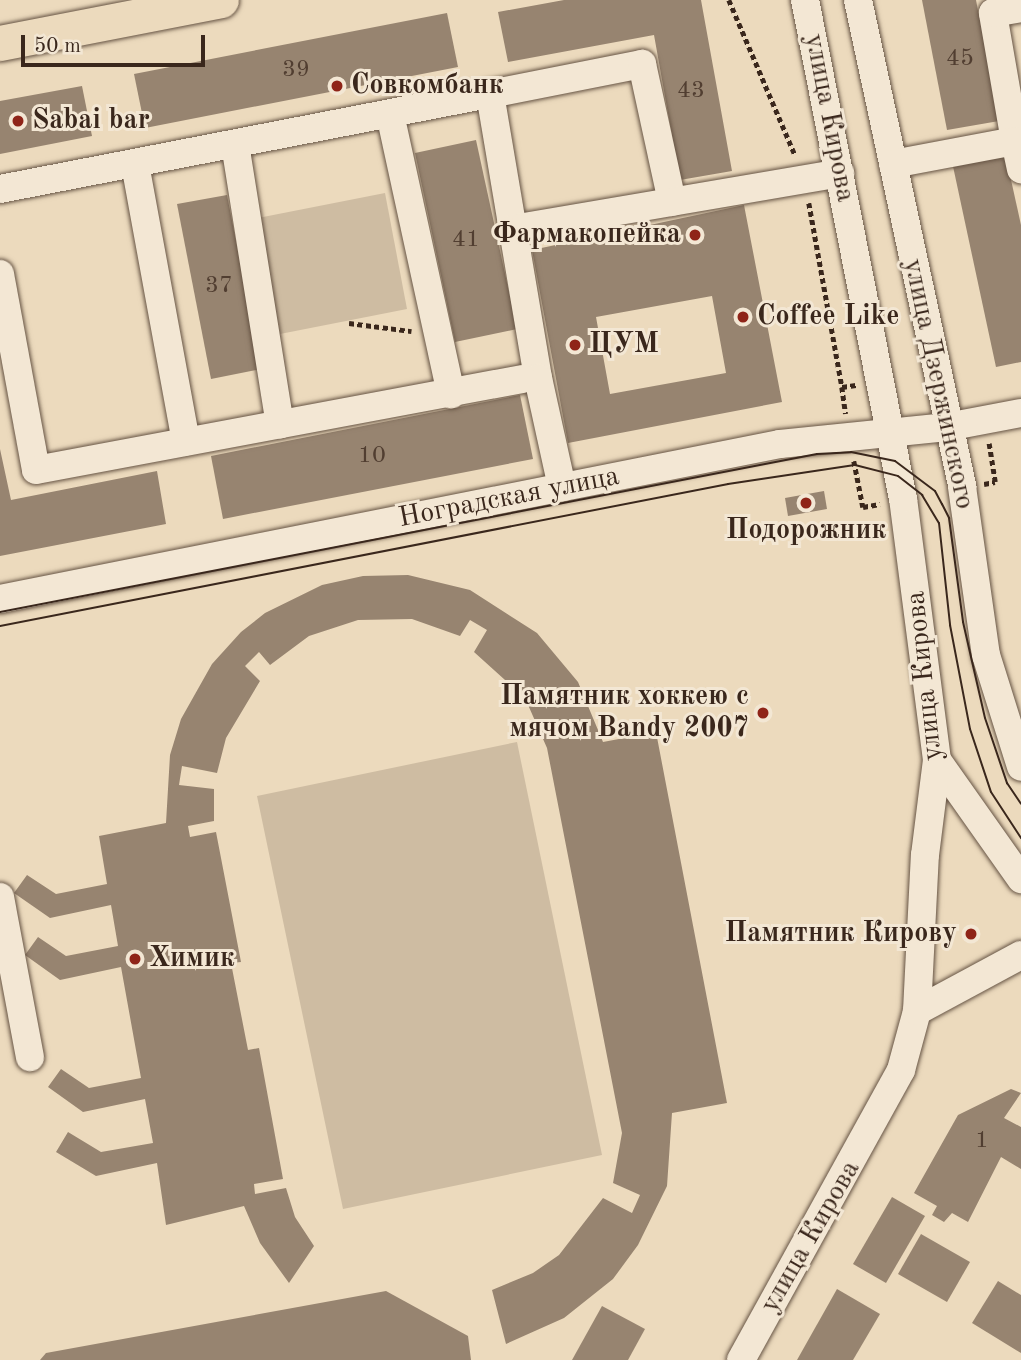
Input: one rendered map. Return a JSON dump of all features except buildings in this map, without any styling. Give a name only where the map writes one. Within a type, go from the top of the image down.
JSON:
[{"type":"main road","points":[[0,43],[220,0]]},
{"type":"street","name":"улица Кирова","points":[[741,1360],[871,1131],[901,1070],[917,1011],[925,855],[937,760],[929,665],[890,431],[805,0]]},
{"type":"street","name":"улица Дзержинского","points":[[858,0],[947,427],[962,487],[986,655],[1021,767]]},
{"type":"street","points":[[1021,8],[993,13],[1021,169]]},
{"type":"street","points":[[0,190],[642,64],[672,202]]},
{"type":"street","points":[[490,94],[562,487]]},
{"type":"street","points":[[390,114],[451,394]]},
{"type":"street","points":[[893,164],[1015,141]]},
{"type":"street","points":[[235,144],[280,424]]},
{"type":"street","points":[[135,164],[186,441]]},
{"type":"street","points":[[513,229],[840,173]]},
{"type":"street","points":[[0,274],[5,330],[36,470],[523,379]]},
{"type":"street","name":"Ноградская улица","points":[[0,599],[780,444],[947,427],[1021,413]]},
{"type":"street","points":[[937,760],[1021,879]]},
{"type":"street","points":[[0,897],[30,1057]]},
{"type":"street","points":[[917,1011],[1021,955]]},
{"type":"path","points":[[729,0],[805,178],[842,387],[881,380]]},
{"type":"path","points":[[349,323],[426,332]]},
{"type":"shaded area","points":[[385,193],[407,309],[280,334],[258,218]]},
{"type":"shaded area","points":[[517,742],[602,1155],[343,1209],[257,796]]},
{"type":"tram line","points":[[0,612],[817,454],[851,452],[895,461],[935,491],[949,518],[963,622],[985,718],[1007,783],[1021,804]]},
{"type":"tram line","points":[[0,626],[728,484],[855,465],[898,476],[922,495],[939,523],[950,625],[970,729],[991,792],[1021,838]]},
{"type":"place","name":"Совкомбанк","points":[[337,86]]},
{"type":"place","name":"Sabai bar","points":[[18,121]]},
{"type":"place","name":"Фармакопейка","points":[[695,235]]},
{"type":"place","name":"Coffee Like","points":[[743,317]]},
{"type":"place","name":"ЦУМ","points":[[575,345]]},
{"type":"place","name":"Подорожник","points":[[806,503]]},
{"type":"place","name":"Памятник хоккею с мячом Bandy 2007","points":[[763,713]]},
{"type":"place","name":"Памятник Кирову","points":[[971,934]]},
{"type":"place","name":"Химик","points":[[135,959]]}]
